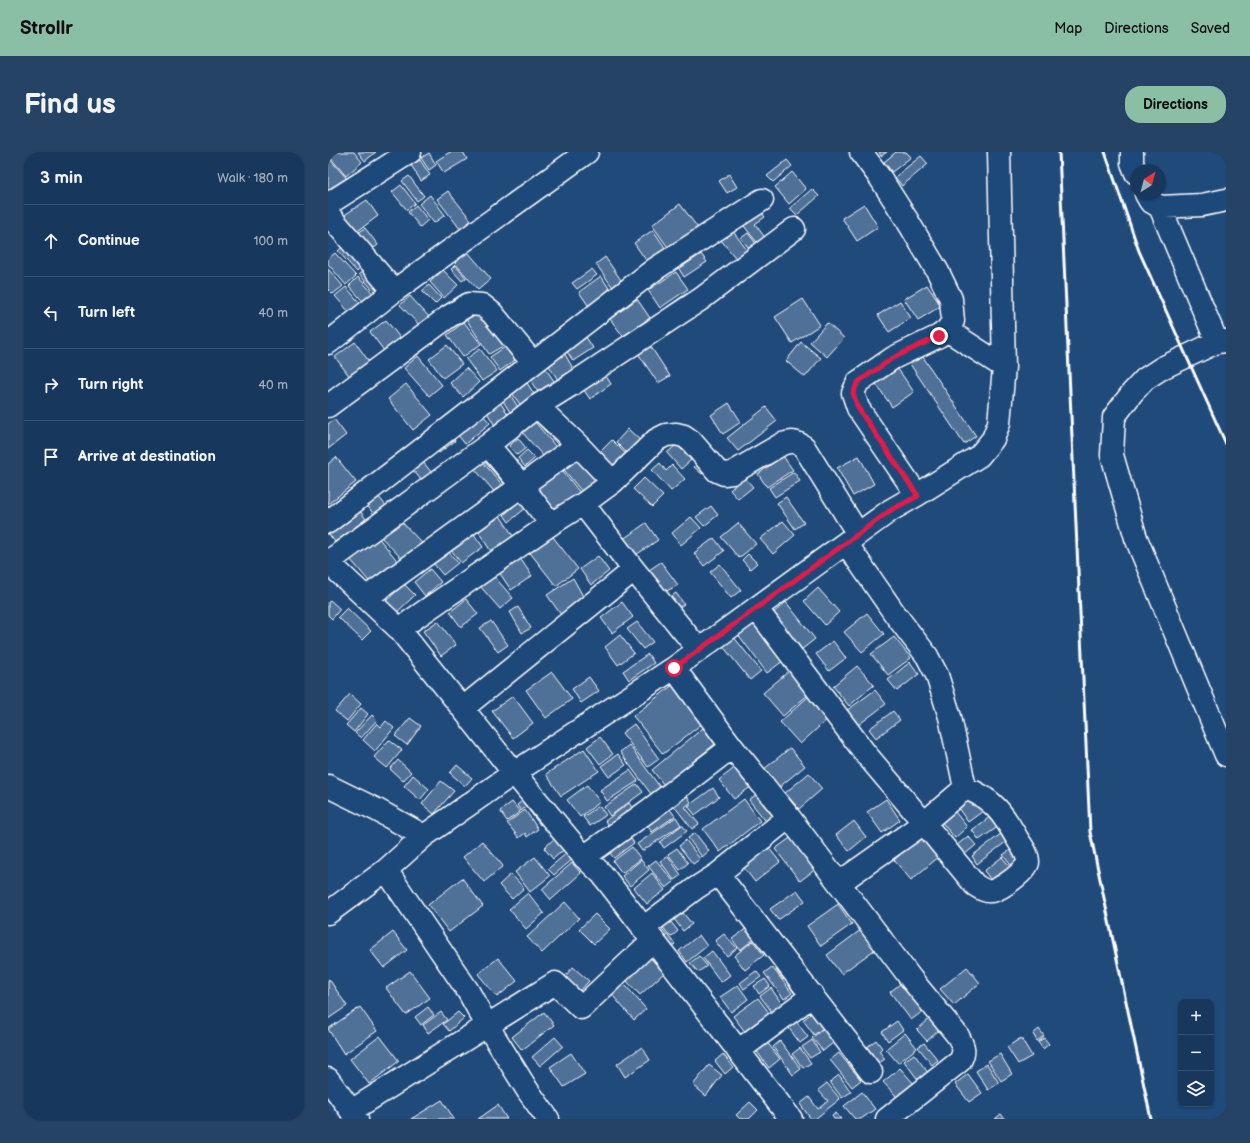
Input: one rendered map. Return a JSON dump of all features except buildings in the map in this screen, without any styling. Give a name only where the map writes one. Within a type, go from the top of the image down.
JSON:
[{"type":"street","points":[[328,204],[410,152]]},
{"type":"street","points":[[328,343],[394,291],[587,152]]},
{"type":"street","points":[[861,152],[908,220],[938,272],[951,299],[953,321],[947,330],[939,336],[893,358],[858,382],[853,393],[858,408],[918,496]]},
{"type":"street","points":[[328,913],[386,870],[424,836],[514,773],[674,668],[891,510],[918,496],[979,456],[993,438],[999,423],[1004,367],[999,152]]},
{"type":"street","points":[[1132,152],[1132,164]]},
{"type":"street","points":[[328,522],[655,269],[762,200]]},
{"type":"street","points":[[1153,200],[1202,205],[1226,200]]},
{"type":"street","points":[[1153,200],[1221,341],[1162,368],[1145,380],[1132,393],[1114,417],[1112,455],[1136,538],[1226,755]]},
{"type":"street","points":[[328,214],[394,291]]},
{"type":"street","points":[[791,1119],[602,874],[584,856],[514,773],[399,629],[328,562],[488,445],[537,406],[701,299],[794,229]]},
{"type":"street","points":[[328,406],[448,317],[469,304],[482,304],[492,313],[533,362]]},
{"type":"street","points":[[947,330],[1004,367]]},
{"type":"street","points":[[537,406],[578,445],[613,482]]},
{"type":"street","points":[[399,629],[551,524],[583,504],[613,482],[656,440],[666,435],[676,434],[684,436],[691,441],[717,471],[724,474],[732,473],[782,444],[796,442],[804,447],[852,539],[895,614],[927,656],[937,675],[950,716],[965,788]]},
{"type":"street","points":[[488,445],[551,524]]},
{"type":"street","points":[[366,598],[578,445]]},
{"type":"street","points":[[583,504],[699,650]]},
{"type":"street","points":[[463,708],[634,570]]},
{"type":"street","points":[[756,608],[864,753],[924,822],[975,885],[984,891],[993,892],[1027,867],[1028,862],[1026,854],[1006,817],[992,802],[977,792],[965,788]]},
{"type":"street","points":[[674,668],[732,747],[789,818],[912,980],[958,1036],[963,1046],[963,1055],[960,1061],[887,1119]]},
{"type":"street","points":[[584,856],[648,811],[732,747]]},
{"type":"street","points":[[328,786],[377,810],[424,836]]},
{"type":"street","points":[[839,883],[924,822],[965,788]]},
{"type":"street","points":[[328,1078],[354,1115],[487,1025],[555,984],[581,1008],[648,934],[696,888],[718,874],[789,818]]},
{"type":"street","points":[[386,870],[468,991],[487,1025],[528,1091],[548,1119]]},
{"type":"street","points":[[718,874],[871,1072]]},
{"type":"street","points":[[738,1051],[813,995]]},
{"type":"railway","points":[[1059,152],[1090,832],[1151,1119]]},
{"type":"railway","points":[[1105,152],[1139,251],[1226,444]]},
{"type":"route","points":[[674,668],[891,510],[918,496],[858,408],[853,393],[858,382],[893,358],[939,336]]}]
